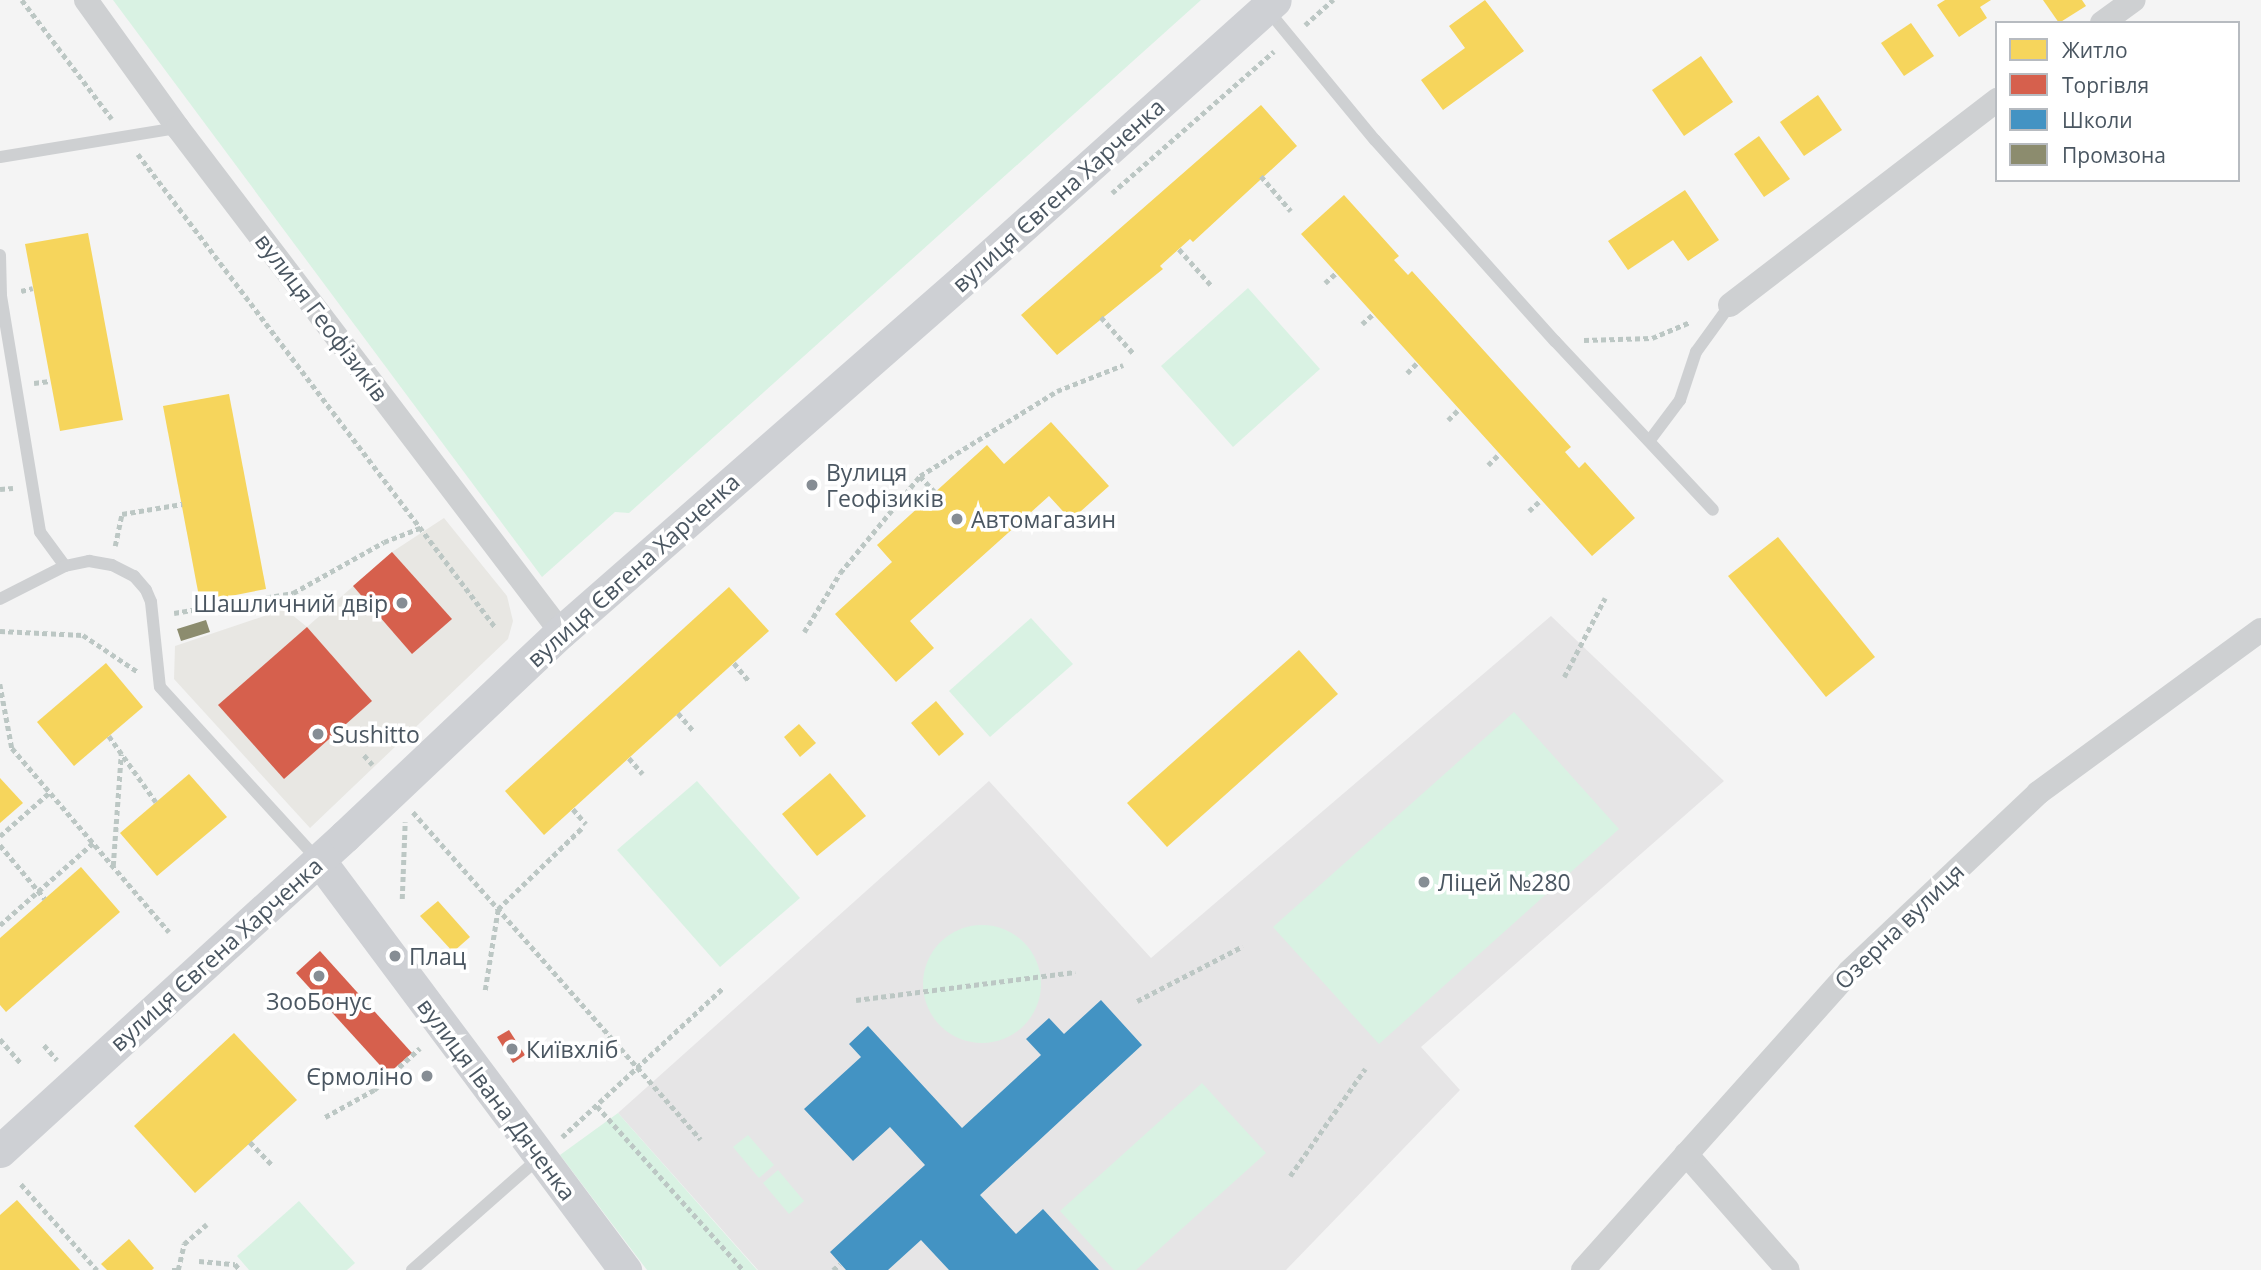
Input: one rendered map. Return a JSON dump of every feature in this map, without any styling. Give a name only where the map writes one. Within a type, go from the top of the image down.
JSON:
[{"type":"main road","name":"вулиця Євгена Харченка","points":[[0,1151],[394,790],[561,632],[965,278],[1271,4]]},
{"type":"main road","name":"вулиця Івана Дяченка","points":[[318,860],[625,1270]]},
{"type":"street","name":"вулиця Геофізиків","points":[[86,0],[178,128],[561,632]]},
{"type":"street","points":[[2105,21],[2134,0]]},
{"type":"street","points":[[1730,305],[1995,102]]},
{"type":"street","name":"Озерна вулиця","points":[[1583,1270],[1849,972],[2038,793],[2261,630]]},
{"type":"street","points":[[1686,1154],[1788,1270]]},
{"type":"lane","points":[[1271,4],[1375,140],[1555,341],[1713,510]]},
{"type":"lane","points":[[0,157],[178,128]]},
{"type":"lane","points":[[0,255],[1,296],[40,532],[65,566]]},
{"type":"lane","points":[[1650,440],[1680,400],[1696,352],[1730,305]]},
{"type":"lane","points":[[0,599],[65,566],[89,561],[112,565],[134,576],[146,590],[160,687],[318,860]]},
{"type":"lane","points":[[412,1270],[541,1157]]},
{"type":"path","points":[[22,0],[496,628]]},
{"type":"path","points":[[1261,176],[1292,211]]},
{"type":"path","points":[[1179,249],[1211,285]]},
{"type":"path","points":[[1325,283],[1336,273]]},
{"type":"path","points":[[1555,341],[1652,338],[1730,305]]},
{"type":"path","points":[[1362,324],[1373,314]]},
{"type":"path","points":[[1101,317],[1134,354]]},
{"type":"path","points":[[1407,373],[1417,363]]},
{"type":"path","points":[[804,632],[840,573],[920,476],[1057,391],[1122,365]]},
{"type":"path","points":[[1448,419],[1459,409]]},
{"type":"path","points":[[1488,465],[1499,454]]},
{"type":"path","points":[[920,476],[935,492]]},
{"type":"path","points":[[1529,511],[1541,500]]},
{"type":"path","points":[[112,565],[122,514],[182,504]]},
{"type":"path","points":[[152,617],[293,593],[384,542],[422,527]]},
{"type":"path","points":[[1564,677],[1605,598]]},
{"type":"path","points":[[0,631],[83,635],[160,687]]},
{"type":"path","points":[[734,663],[748,681]]},
{"type":"path","points":[[0,685],[12,748],[169,932]]},
{"type":"path","points":[[678,713],[694,730]]},
{"type":"path","points":[[109,736],[156,802]]},
{"type":"path","points":[[113,866],[121,754]]},
{"type":"path","points":[[364,755],[394,790]]},
{"type":"path","points":[[629,758],[643,774]]},
{"type":"path","points":[[0,836],[50,792]]},
{"type":"path","points":[[402,899],[406,804],[701,1140]]},
{"type":"path","points":[[485,990],[498,909],[584,826],[573,809]]},
{"type":"path","points":[[0,925],[93,843]]},
{"type":"path","points":[[0,845],[45,899]]},
{"type":"path","points":[[1137,1001],[1243,946]]},
{"type":"path","points":[[856,1000],[1075,972]]},
{"type":"path","points":[[541,1157],[723,988]]},
{"type":"path","points":[[325,1117],[374,1090],[420,1049],[437,1019]]},
{"type":"path","points":[[0,1039],[22,1064]]},
{"type":"path","points":[[1290,1176],[1365,1069]]},
{"type":"path","points":[[597,1106],[743,1270]]},
{"type":"path","points":[[250,1142],[272,1165]]},
{"type":"path","points":[[21,1184],[97,1270]]},
{"type":"path","points":[[172,1270],[178,1270],[184,1244],[207,1224]]},
{"type":"path","points":[[199,1261],[235,1264],[240,1270]]},
{"type":"path","points":[[833,1270],[840,1264]]},
{"type":"shaded area","points":[[444,518],[507,596],[513,621],[508,639],[310,828],[174,679],[175,646],[285,609],[307,627],[392,552]]},
{"type":"shaded area","name":"Ліцей №280","points":[[1551,616],[1724,781],[1421,1047],[1460,1090],[1286,1270],[758,1270],[618,1113],[989,781],[1151,958]]},
{"type":"green space","points":[[113,0],[1201,0],[629,513],[615,512],[542,577]]},
{"type":"green space","points":[[1248,288],[1320,369],[1233,447],[1161,366]]},
{"type":"green space","points":[[1031,618],[1073,664],[990,737],[949,691]]},
{"type":"green space","points":[[1514,712],[1619,829],[1379,1044],[1273,927]]},
{"type":"green space","points":[[697,781],[800,898],[720,967],[617,850]]},
{"type":"green space","points":[[982,925],[1005,929],[1024,942],[1037,961],[1041,984],[1037,1007],[1024,1026],[1005,1039],[982,1043],[959,1039],[940,1026],[927,1007],[923,984],[927,961],[940,942],[959,929]]},
{"type":"green space","points":[[1202,1083],[1266,1153],[1136,1270],[1114,1270],[1060,1211]]},
{"type":"green space","points":[[618,1113],[757,1270],[647,1270],[560,1155]]},
{"type":"green space","points":[[748,1135],[774,1165],[759,1178],[733,1147]]},
{"type":"green space","points":[[778,1170],[804,1201],[789,1214],[763,1183]]},
{"type":"green space","points":[[299,1201],[355,1263],[347,1270],[249,1270],[237,1256]]},
{"type":"building: Житло","points":[[1485,0],[1524,51],[1443,110],[1421,80],[1465,48],[1449,26]]},
{"type":"building: Житло","points":[[1945,0],[1991,0],[1980,7],[1987,18],[1959,37],[1937,5]]},
{"type":"building: Житло","points":[[2043,0],[2082,0],[2086,6],[2062,21],[2058,21]]},
{"type":"building: Житло","points":[[1911,23],[1934,56],[1904,76],[1881,43]]},
{"type":"building: Житло","points":[[1701,56],[1733,102],[1684,136],[1652,90]]},
{"type":"building: Житло","points":[[1818,95],[1842,130],[1804,156],[1780,122]]},
{"type":"building: Житло","points":[[1261,105],[1297,146],[1193,242],[1190,239],[1160,266],[1163,269],[1057,355],[1021,315]]},
{"type":"building: Житло","points":[[1759,136],[1790,179],[1764,197],[1734,154]]},
{"type":"building: Житло","points":[[1685,190],[1719,240],[1688,261],[1673,240],[1628,270],[1608,241]]},
{"type":"building: Житло","points":[[1344,195],[1399,256],[1394,260],[1408,275],[1412,271],[1571,447],[1565,452],[1579,468],[1585,462],[1635,518],[1592,556],[1301,234]]},
{"type":"building: Житло","points":[[88,233],[123,420],[60,431],[25,244]]},
{"type":"building: Житло","points":[[229,394],[266,589],[200,602],[163,406]]},
{"type":"building: Житло","points":[[1051,422],[1109,486],[1071,520],[1049,496],[910,621],[934,648],[896,682],[835,614],[892,562],[877,545],[987,445],[1004,464]]},
{"type":"building: Житло","points":[[1778,537],[1875,657],[1826,697],[1728,576]]},
{"type":"building: Житло","points":[[729,587],[769,631],[544,835],[505,791]]},
{"type":"building: Житло","points":[[1299,650],[1338,694],[1167,847],[1127,803]]},
{"type":"building: Житло","points":[[106,663],[143,707],[74,766],[37,722]]},
{"type":"building: Житло","points":[[936,701],[964,734],[939,756],[911,723]]},
{"type":"building: Житло","points":[[799,724],[816,743],[800,757],[784,737]]},
{"type":"building: Житло","points":[[830,773],[866,816],[817,856],[782,814]]},
{"type":"building: Житло","points":[[189,774],[227,817],[157,876],[120,833]]},
{"type":"building: Житло","points":[[0,778],[23,803],[0,823]]},
{"type":"building: Житло","points":[[81,867],[120,912],[6,1012],[0,1005],[0,938]]},
{"type":"building: Житло","points":[[438,901],[470,937],[453,952],[420,916]]},
{"type":"building: Житло","points":[[234,1033],[297,1100],[195,1193],[134,1126]]},
{"type":"building: Житло","points":[[17,1200],[80,1270],[0,1270],[0,1215]]},
{"type":"building: Житло","points":[[129,1239],[154,1268],[152,1270],[107,1270],[101,1264]]},
{"type":"building: Торгівля","name":"Шашличний двір","points":[[392,552],[452,619],[412,654],[353,586]]},
{"type":"building: Торгівля","points":[[307,627],[372,701],[284,779],[218,705]]},
{"type":"building: Торгівля","points":[[320,951],[412,1053],[388,1074],[296,973]]},
{"type":"building: Торгівля","points":[[509,1030],[525,1055],[513,1063],[497,1037]]},
{"type":"building: Школи","points":[[1101,1000],[1142,1045],[980,1195],[1016,1234],[1043,1209],[1099,1270],[949,1270],[921,1240],[888,1270],[846,1270],[830,1252],[925,1165],[890,1127],[853,1161],[804,1109],[861,1057],[849,1044],[868,1026],[962,1128],[1041,1055],[1026,1039],[1049,1018],[1064,1034]]},
{"type":"building: Промзона","points":[[206,620],[210,632],[181,641],[177,629]]},
{"type":"place","name":"Вулиця Геофізиків","points":[[812,485]]},
{"type":"place","name":"Автомагазин","points":[[957,519]]},
{"type":"place","name":"Шашличний двір","points":[[402,603]]},
{"type":"place","name":"Sushitto","points":[[318,734]]},
{"type":"place","name":"Ліцей №280","points":[[1424,882]]},
{"type":"place","name":"Плац","points":[[395,956]]},
{"type":"place","name":"ЗооБонус","points":[[319,976]]},
{"type":"place","name":"Київхліб","points":[[512,1049]]},
{"type":"place","name":"Єрмоліно","points":[[427,1076]]}]
